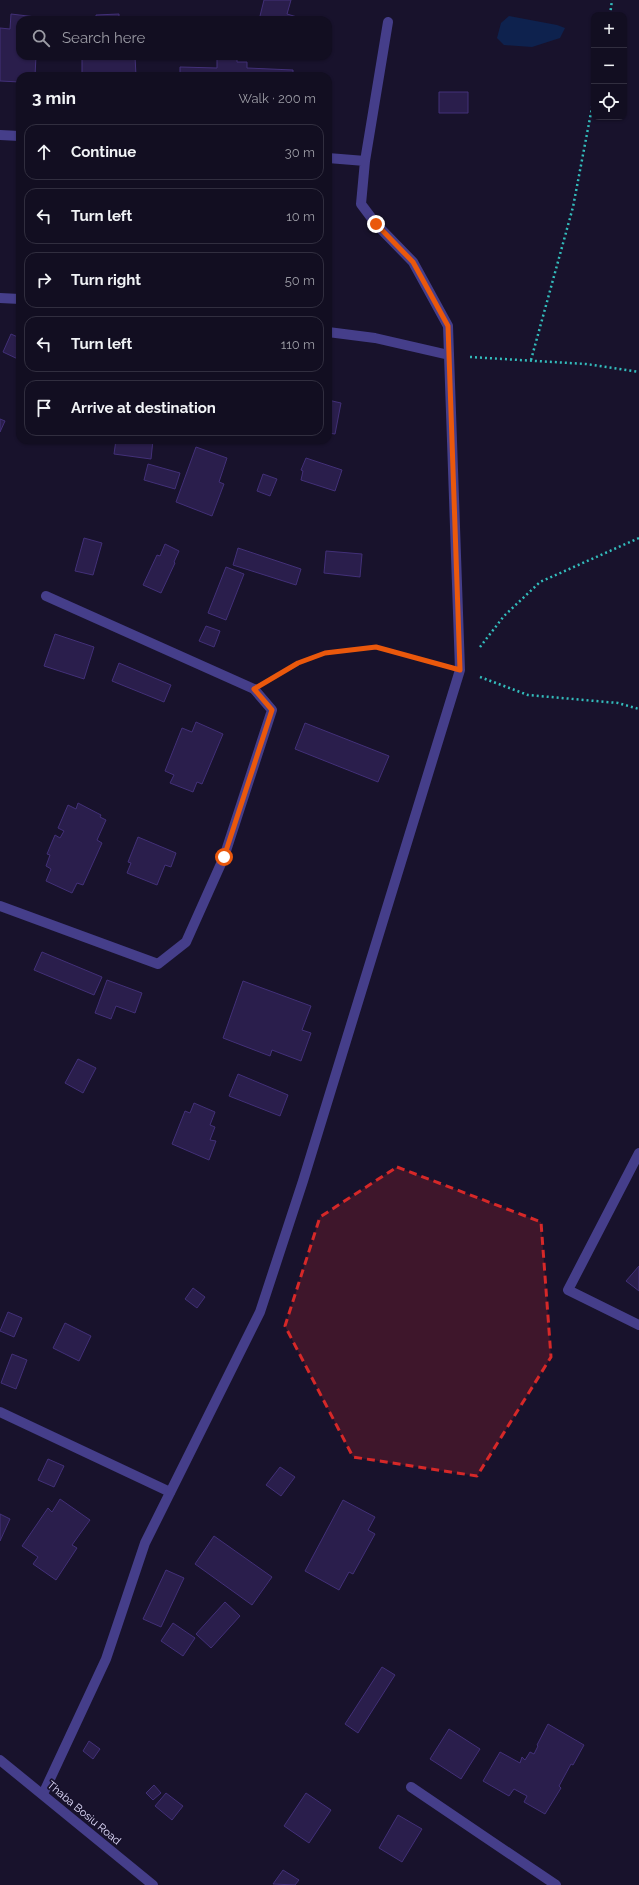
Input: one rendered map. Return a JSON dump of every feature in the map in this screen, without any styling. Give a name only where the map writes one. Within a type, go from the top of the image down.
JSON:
[{"type":"street","points":[[43,1794],[106,1659],[145,1543],[260,1312],[303,1181],[460,670],[448,326],[413,262],[376,224],[361,204],[365,161],[388,22]]},
{"type":"street","points":[[0,135],[16,136]]},
{"type":"street","points":[[332,158],[365,161]]},
{"type":"street","points":[[0,298],[16,299]]},
{"type":"street","points":[[332,333],[375,338],[449,355]]},
{"type":"street","points":[[0,906],[158,964],[186,942],[224,857],[272,710],[254,689],[46,596]]},
{"type":"street","points":[[639,1152],[568,1290],[639,1325]]},
{"type":"street","points":[[0,1412],[170,1492]]},
{"type":"street","name":"Thaba Bosiu Road","points":[[0,1760],[153,1885]]},
{"type":"street","points":[[411,1787],[556,1885]]},
{"type":"path","points":[[610,12],[612,0]]},
{"type":"path","points":[[532,360],[573,208],[591,114]]},
{"type":"path","points":[[449,355],[586,364],[639,372]]},
{"type":"path","points":[[460,670],[487,639],[504,616],[540,582],[639,538]]},
{"type":"path","points":[[254,689],[298,663],[325,653],[376,647],[460,670],[528,695],[618,703],[639,709]]},
{"type":"highlighted area","points":[[397,1167],[541,1222],[551,1357],[477,1476],[353,1457],[285,1326],[320,1217]]},
{"type":"water","points":[[509,16],[557,25],[565,28],[560,38],[532,47],[504,45],[497,38],[501,23]]},
{"type":"building","points":[[264,0],[291,0],[287,14],[294,16],[260,16]]},
{"type":"building","points":[[11,14],[28,16],[16,16],[16,60],[36,60],[35,72],[16,72],[16,82],[0,81],[0,28],[10,29]]},
{"type":"building","points":[[119,14],[119,16],[96,16]]},
{"type":"building","points":[[82,60],[135,60],[136,72],[82,72]]},
{"type":"building","points":[[217,60],[237,60],[237,62],[247,62],[247,68],[293,70],[293,72],[180,72],[180,67],[217,68]]},
{"type":"building","points":[[439,92],[468,92],[468,113],[439,113]]},
{"type":"building","points":[[11,334],[16,336],[16,358],[3,352]]},
{"type":"building","points":[[332,401],[341,403],[335,434],[332,434]]},
{"type":"building","points":[[0,419],[5,421],[0,432]]},
{"type":"building","points":[[115,444],[153,444],[151,459],[114,454]]},
{"type":"building","points":[[196,447],[227,458],[219,482],[224,484],[212,516],[176,502]]},
{"type":"building","points":[[306,458],[342,470],[335,491],[301,480],[303,471],[301,470]]},
{"type":"building","points":[[148,464],[180,473],[175,489],[144,480]]},
{"type":"building","points":[[263,474],[277,479],[270,496],[257,491]]},
{"type":"building","points":[[84,538],[102,543],[93,575],[75,571]]},
{"type":"building","points":[[165,544],[179,551],[161,593],[143,585],[157,555],[160,556]]},
{"type":"building","points":[[238,548],[301,569],[296,585],[233,565]]},
{"type":"building","points":[[326,551],[362,554],[360,577],[324,573]]},
{"type":"building","points":[[226,567],[244,574],[226,620],[208,613]]},
{"type":"building","points":[[206,626],[220,631],[214,647],[199,641]]},
{"type":"building","points":[[55,634],[94,647],[84,679],[44,666]]},
{"type":"building","points":[[119,663],[171,685],[164,702],[112,681]]},
{"type":"building","points":[[196,722],[223,734],[202,784],[197,782],[193,792],[170,783],[174,775],[165,771],[182,728],[192,732]]},
{"type":"building","points":[[305,723],[389,756],[378,782],[295,749]]},
{"type":"building","points":[[78,803],[101,815],[100,817],[106,820],[97,840],[102,843],[83,885],[77,883],[72,893],[46,881],[51,869],[46,866],[50,855],[47,854],[55,835],[60,838],[64,831],[58,828],[68,805],[76,809]]},
{"type":"building","points":[[138,837],[176,853],[171,867],[165,865],[157,885],[127,873],[131,863],[128,862]]},
{"type":"building","points":[[42,952],[102,977],[94,995],[34,970]]},
{"type":"building","points":[[107,980],[142,993],[135,1013],[116,1006],[111,1019],[95,1013]]},
{"type":"building","points":[[243,981],[311,1006],[302,1030],[311,1033],[301,1061],[272,1050],[270,1056],[223,1038]]},
{"type":"building","points":[[78,1059],[96,1068],[83,1093],[65,1083]]},
{"type":"building","points":[[238,1074],[288,1095],[280,1116],[229,1096]]},
{"type":"building","points":[[194,1103],[215,1112],[210,1125],[215,1127],[210,1140],[216,1141],[209,1160],[172,1144],[185,1111],[190,1113]]},
{"type":"building","points":[[639,1266],[639,1291],[626,1281]]},
{"type":"building","points":[[193,1288],[205,1297],[197,1308],[185,1299]]},
{"type":"building","points":[[8,1312],[22,1318],[14,1337],[0,1331]]},
{"type":"building","points":[[65,1323],[91,1336],[79,1361],[53,1348]]},
{"type":"building","points":[[12,1354],[27,1360],[16,1389],[1,1383]]},
{"type":"building","points":[[48,1459],[64,1466],[54,1487],[38,1480]]},
{"type":"building","points":[[280,1467],[295,1477],[281,1496],[266,1485]]},
{"type":"building","points":[[60,1499],[90,1520],[72,1545],[77,1548],[56,1580],[33,1564],[38,1557],[22,1546],[48,1508],[52,1512]]},
{"type":"building","points":[[343,1500],[375,1517],[368,1530],[375,1534],[353,1574],[349,1572],[339,1590],[305,1571]]},
{"type":"building","points":[[0,1514],[10,1519],[0,1541]]},
{"type":"building","points":[[214,1536],[272,1577],[252,1605],[195,1564]]},
{"type":"building","points":[[166,1570],[184,1578],[161,1627],[143,1619]]},
{"type":"building","points":[[225,1602],[240,1616],[211,1648],[196,1634]]},
{"type":"building","points":[[173,1623],[195,1638],[183,1656],[161,1641]]},
{"type":"building","points":[[382,1667],[395,1675],[358,1733],[345,1724]]},
{"type":"building","points":[[548,1724],[584,1745],[573,1765],[571,1764],[559,1786],[561,1788],[545,1814],[524,1802],[527,1796],[514,1789],[509,1796],[483,1781],[500,1752],[520,1763],[522,1757],[525,1760],[530,1752],[534,1754]]},
{"type":"building","points":[[449,1729],[480,1749],[461,1779],[430,1759]]},
{"type":"building","points":[[89,1741],[100,1749],[93,1759],[83,1751]]},
{"type":"building","points":[[154,1785],[161,1793],[153,1800],[146,1793]]},
{"type":"building","points":[[166,1793],[183,1806],[172,1820],[155,1806]]},
{"type":"building","points":[[306,1793],[331,1810],[309,1843],[284,1826]]},
{"type":"building","points":[[398,1815],[422,1829],[402,1862],[379,1848]]},
{"type":"building","points":[[283,1870],[299,1880],[295,1885],[273,1884]]},
{"type":"route","points":[[224,857],[272,710],[254,689],[298,663],[325,653],[376,647],[460,670],[448,326],[413,262],[376,224]]}]
